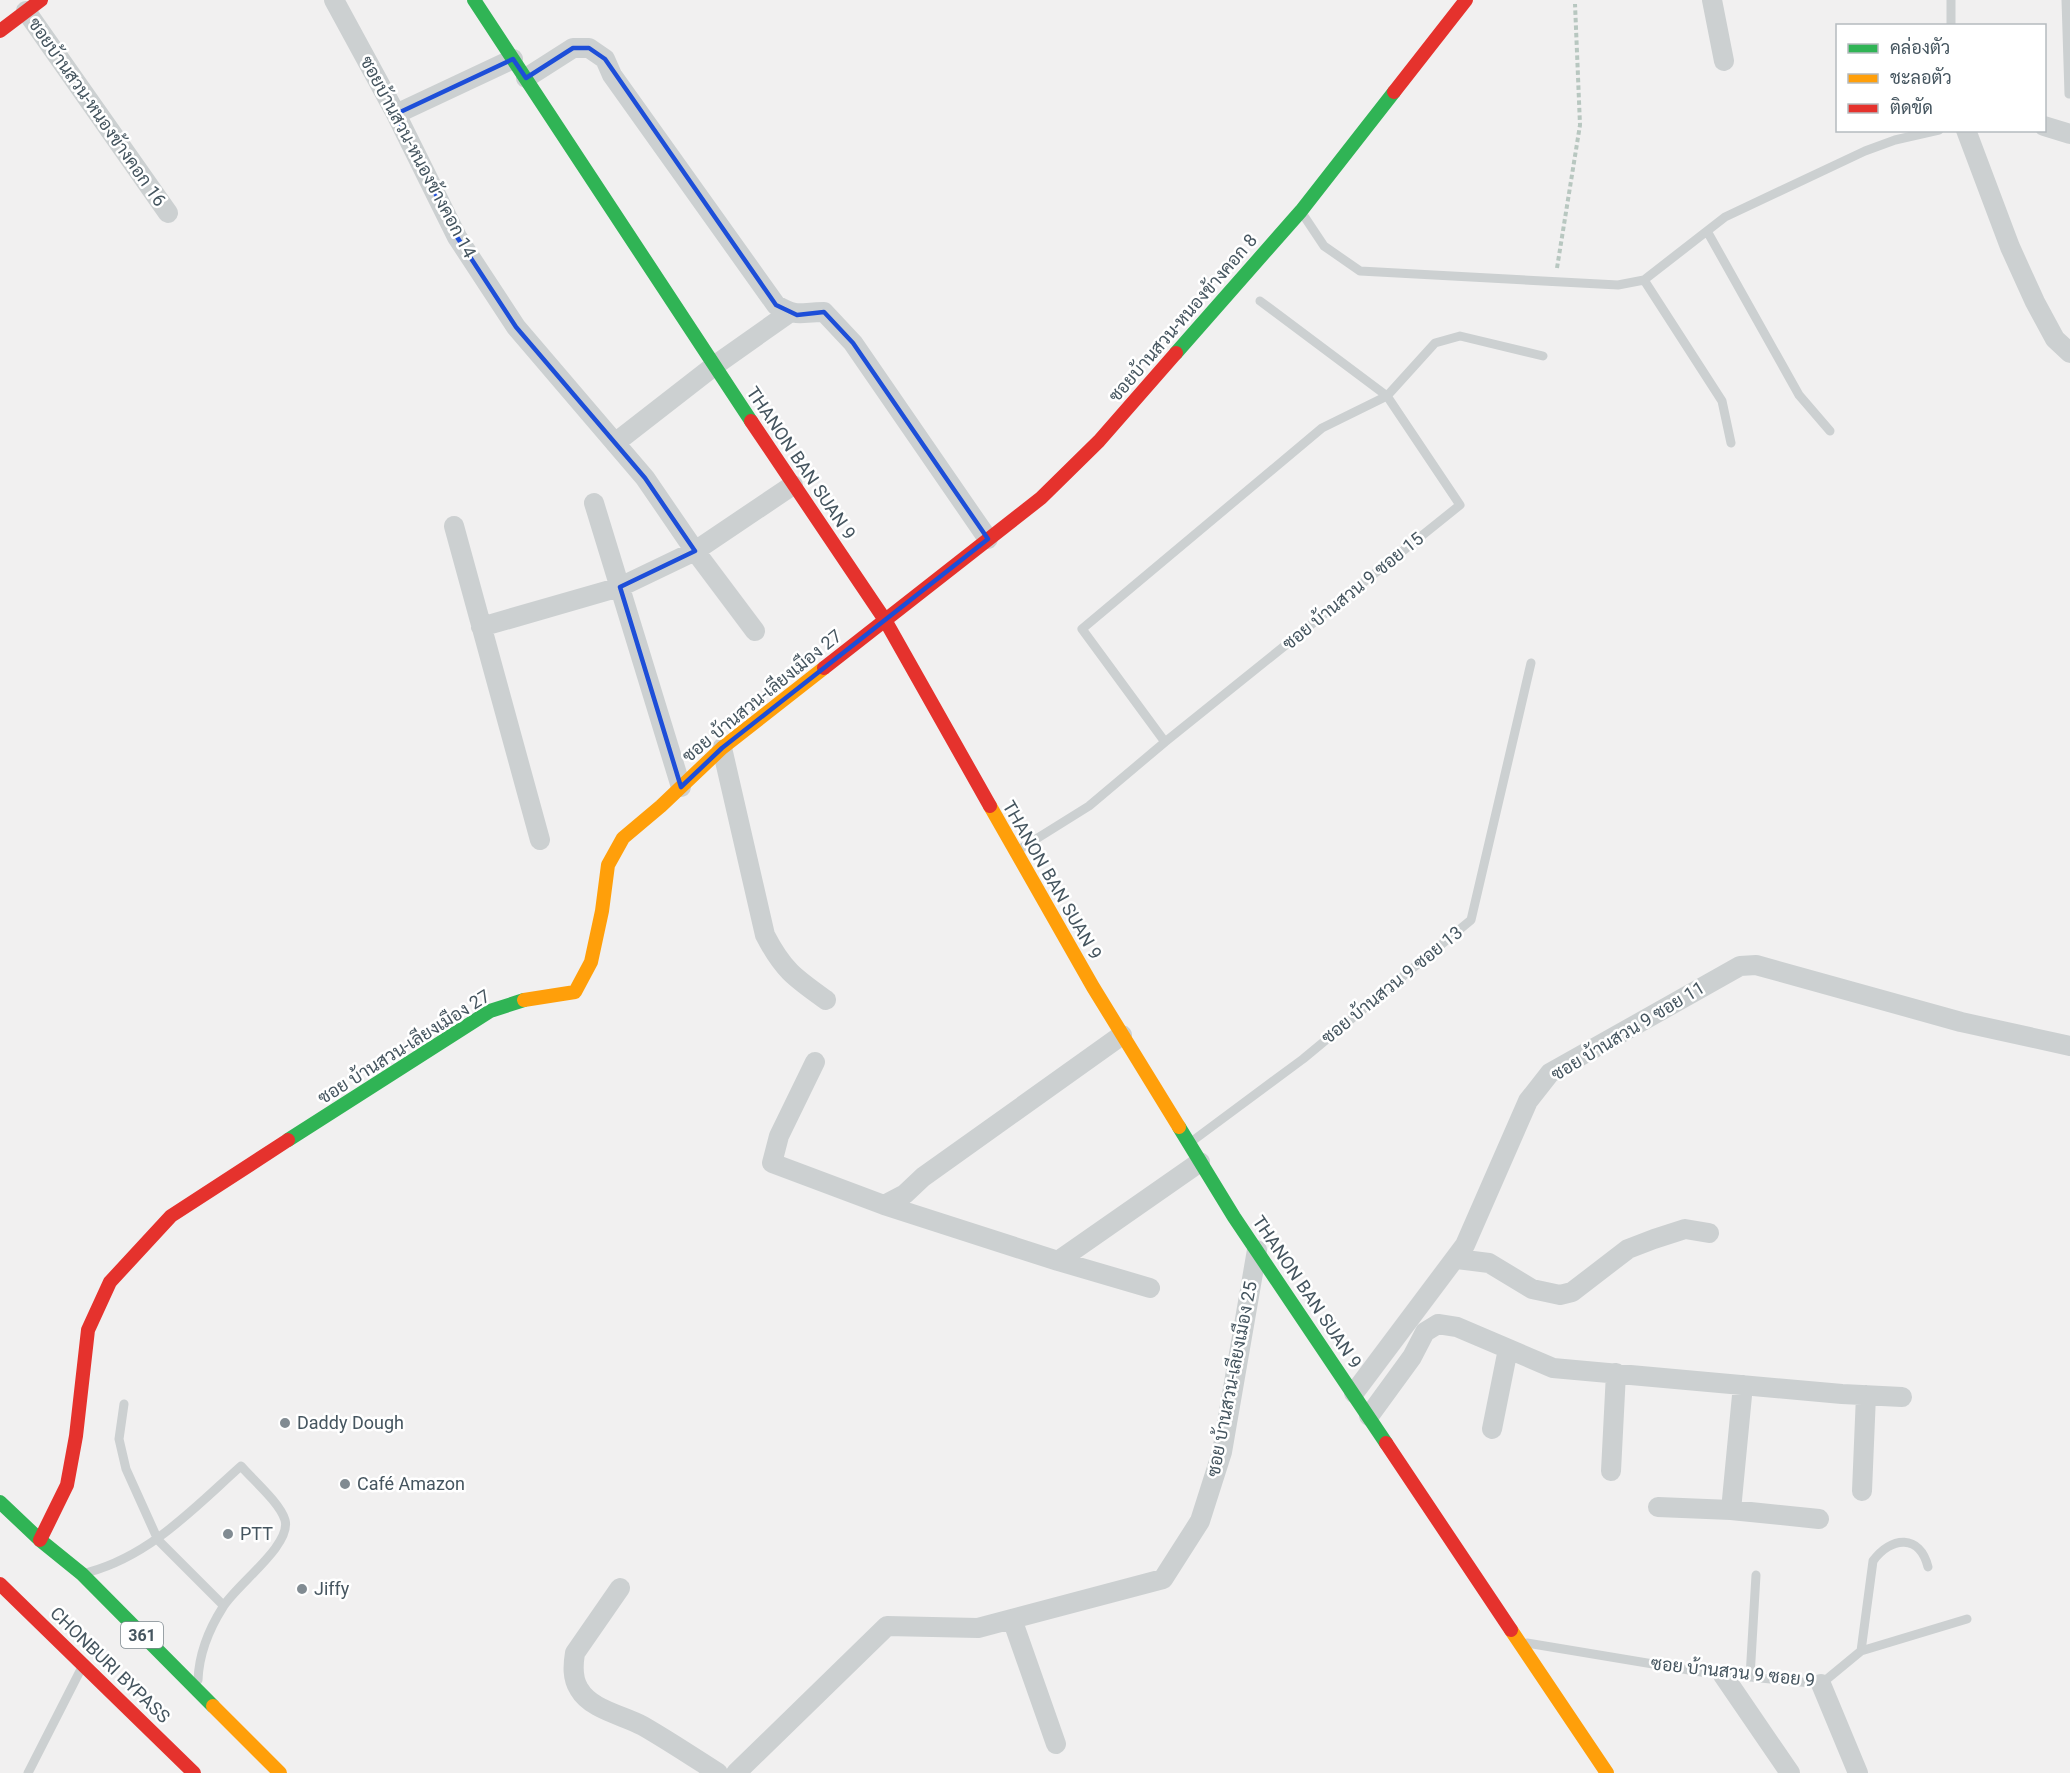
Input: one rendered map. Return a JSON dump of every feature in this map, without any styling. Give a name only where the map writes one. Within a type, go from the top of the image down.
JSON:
[{"type":"main road","name":"THANON BAN SUAN 9","points":[[474,0],[714,366],[885,620],[1016,853],[1122,1035],[1200,1162],[1607,1773]]},
{"type":"main road","name":"ซอยบ้านสวน-หนองข้างคอก 8","points":[[885,620],[1041,498],[1099,441],[1301,211],[1466,0]]},
{"type":"main road","points":[[0,31],[33,5]]},
{"type":"main road","name":"ซอย บ้านสวน-เลียงเมือง 27","points":[[40,1540],[67,1485],[76,1436],[88,1330],[110,1282],[171,1216],[490,1011],[530,998],[575,992],[591,962],[602,911],[608,865],[623,838],[722,748],[885,620]]},
{"type":"main road","name":"361","points":[[0,1502],[40,1540],[82,1574],[280,1773]]},
{"type":"main road","name":"CHONBURI BYPASS","points":[[0,1584],[14,1603],[83,1664],[194,1773]]},
{"type":"street","name":"ซอยบ้านสวน-หนองข้างคอก 14","points":[[334,0],[396,114],[457,237],[516,327],[645,478],[695,551],[755,631]]},
{"type":"street","points":[[1712,0],[1724,61]]},
{"type":"street","name":"ซอยบ้านสวน-หนองข้างคอก 16","points":[[33,5],[168,213]]},
{"type":"street","points":[[526,78],[573,48],[589,48],[605,59],[612,75],[776,306],[797,315],[824,312],[840,328],[853,343],[988,539]]},
{"type":"street","points":[[396,114],[513,58]]},
{"type":"street","points":[[2046,127],[2070,134]]},
{"type":"street","points":[[1967,132],[2010,247],[2035,302],[2055,339],[2070,353]]},
{"type":"street","points":[[615,443],[714,366],[789,313]]},
{"type":"street","points":[[481,627],[620,587],[695,551],[794,485]]},
{"type":"street","points":[[594,503],[681,787]]},
{"type":"street","points":[[454,526],[540,840]]},
{"type":"street","points":[[722,748],[765,935],[776,957],[788,972],[826,1000]]},
{"type":"street","name":"ซอย บ้านสวน 9 ซอย 11","points":[[1354,1393],[1465,1245],[1528,1101],[1550,1073],[1740,966],[1756,965],[1961,1022],[2070,1046]]},
{"type":"street","points":[[884,1205],[905,1194],[923,1177],[1122,1035]]},
{"type":"street","points":[[815,1062],[779,1136],[772,1163],[884,1205],[1150,1288]]},
{"type":"street","points":[[1058,1261],[1200,1162]]},
{"type":"street","points":[[1456,1259],[1489,1263],[1532,1289],[1560,1295],[1572,1292],[1628,1249],[1685,1229],[1709,1233]]},
{"type":"street","name":"ซอย บ้านสวน-เลียงเมือง 25","points":[[736,1773],[887,1626],[978,1628],[1163,1579],[1200,1521],[1222,1452],[1257,1250]]},
{"type":"street","points":[[1369,1416],[1412,1357],[1425,1332],[1438,1324],[1457,1327],[1554,1368],[1866,1395],[1902,1396]]},
{"type":"street","points":[[1492,1429],[1508,1349]]},
{"type":"street","points":[[1611,1471],[1616,1373]]},
{"type":"street","points":[[1731,1510],[1743,1385]]},
{"type":"street","points":[[1862,1491],[1866,1395]]},
{"type":"street","points":[[1658,1507],[1731,1510],[1819,1519]]},
{"type":"street","points":[[620,1588],[575,1653],[574,1676],[579,1689],[590,1702],[642,1725],[718,1773]]},
{"type":"street","points":[[1012,1619],[1056,1744]]},
{"type":"street","points":[[1723,1675],[1790,1773]]},
{"type":"street","points":[[1821,1684],[1858,1773]]},
{"type":"lane","points":[[1951,0],[1951,24]]},
{"type":"lane","points":[[2066,0],[2069,94]]},
{"type":"lane","points":[[1301,211],[1324,246],[1360,271],[1618,285],[1644,280],[1725,217],[1865,151],[1895,140],[1930,132]]},
{"type":"lane","points":[[1707,231],[1799,395],[1830,431]]},
{"type":"lane","points":[[1644,280],[1722,401],[1731,443]]},
{"type":"lane","name":"ซอย บ้านสวน 9 ซอย 15","points":[[1016,853],[1089,806],[1165,742],[1460,505],[1387,396],[1260,301]]},
{"type":"lane","points":[[1165,742],[1082,629],[1322,428],[1387,396],[1435,343],[1460,336],[1544,356]]},
{"type":"lane","name":"ซอย บ้านสวน 9 ซอย 13","points":[[1189,1143],[1303,1059],[1471,920],[1531,663]]},
{"type":"lane","points":[[124,1404],[120,1439],[126,1469],[158,1539],[223,1605]]},
{"type":"lane","points":[[82,1574],[125,1560],[158,1539],[241,1466],[284,1517],[286,1527],[284,1538],[223,1605],[204,1642],[198,1670],[198,1691]]},
{"type":"lane","points":[[1861,1651],[1873,1561],[1881,1550],[1901,1543],[1914,1545],[1920,1548],[1928,1567]]},
{"type":"lane","points":[[1750,1677],[1756,1575]]},
{"type":"lane","name":"ซอย บ้านสวน 9 ซอย 9","points":[[1520,1642],[1723,1675],[1821,1684],[1861,1651],[1967,1619]]},
{"type":"lane","points":[[28,1773],[83,1664]]},
{"type":"path","points":[[1555,281],[1580,125],[1575,4]]},
{"type":"highlighted area","points":[[573,48],[589,48],[605,59],[776,305],[797,315],[824,312],[853,343],[988,539],[722,748],[681,787],[620,587],[695,551],[645,478],[516,327],[457,237],[396,114],[513,59],[526,78]]},
{"type":"traffic: fast","points":[[474,0],[751,421]]},
{"type":"traffic: fast","points":[[1176,353],[1301,211],[1394,92]]},
{"type":"traffic: fast","points":[[288,1140],[490,1011],[524,1000]]},
{"type":"traffic: fast","points":[[1179,1127],[1234,1217],[1386,1443]]},
{"type":"traffic: fast","points":[[0,1502],[40,1540],[82,1574],[213,1706]]},
{"type":"traffic: slow","points":[[524,1000],[575,992],[591,962],[602,911],[608,865],[623,838],[661,806],[722,748],[824,668]]},
{"type":"traffic: slow","points":[[990,806],[1093,987],[1179,1127]]},
{"type":"traffic: slow","points":[[1511,1630],[1607,1773]]},
{"type":"traffic: slow","points":[[213,1706],[280,1773]]},
{"type":"traffic: jam","points":[[0,31],[41,0]]},
{"type":"traffic: jam","points":[[1394,92],[1466,0]]},
{"type":"traffic: jam","points":[[824,668],[1041,498],[1099,441],[1176,353]]},
{"type":"traffic: jam","points":[[751,421],[885,620],[990,806]]},
{"type":"traffic: jam","points":[[40,1540],[67,1485],[76,1436],[88,1330],[110,1282],[171,1216],[288,1140]]},
{"type":"traffic: jam","points":[[1386,1443],[1511,1630]]},
{"type":"traffic: jam","points":[[0,1584],[194,1773]]},
{"type":"place","name":"Daddy Dough","points":[[285,1423]]},
{"type":"place","name":"Café Amazon","points":[[345,1484]]},
{"type":"place","name":"PTT","points":[[228,1534]]},
{"type":"place","name":"Jiffy","points":[[302,1589]]}]
